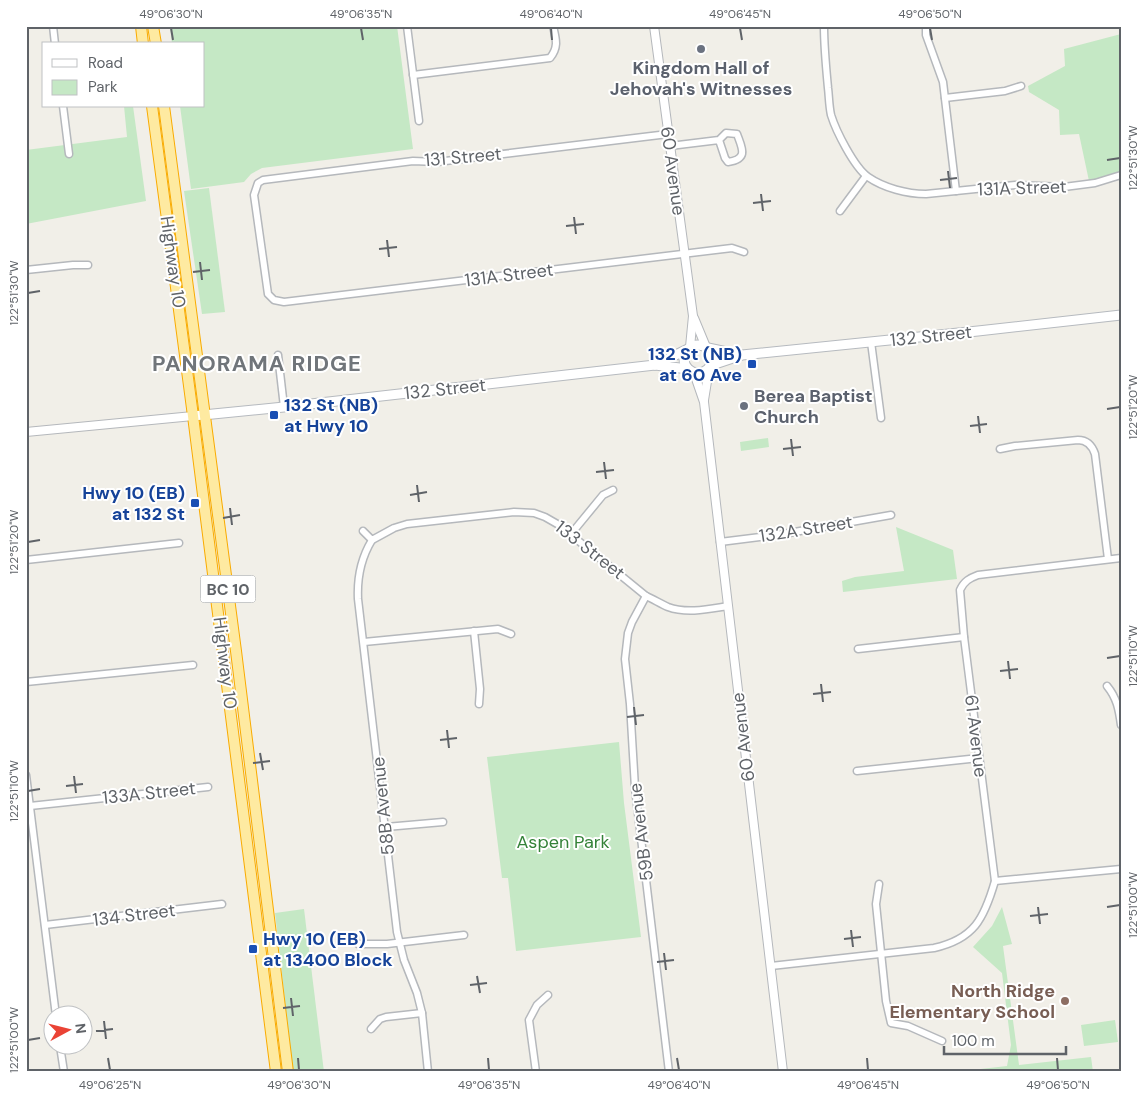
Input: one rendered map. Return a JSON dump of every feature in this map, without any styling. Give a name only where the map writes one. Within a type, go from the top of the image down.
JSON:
[{"type":"highway","points":[[141,26],[144,42]]},
{"type":"highway","points":[[153,26],[156,42]]},
{"type":"highway","name":"Highway 10","points":[[152,108],[276,1072]]},
{"type":"highway","name":"Highway 10","points":[[164,108],[206,414],[288,1072]]},
{"type":"main road","name":"132 Street","points":[[710,367],[742,355],[1121,315]]},
{"type":"main road","points":[[698,344],[707,347],[712,356],[710,367],[702,373],[691,371],[684,357],[689,348],[698,344]]},
{"type":"main road","name":"132 Street","points":[[707,347],[742,355]]},
{"type":"main road","name":"132 Street","points":[[655,365],[689,348]]},
{"type":"main road","name":"132 Street","points":[[193,416],[655,365],[691,371]]},
{"type":"street","points":[[53,26],[55,42]]},
{"type":"street","points":[[407,26],[419,121]]},
{"type":"street","points":[[413,75],[550,58],[555,52],[557,44],[553,26]]},
{"type":"street","name":"60 Avenue","points":[[654,26],[693,316],[689,348]]},
{"type":"street","points":[[824,26],[824,51],[831,114],[846,149],[866,176],[840,211]]},
{"type":"street","points":[[926,26],[926,35],[943,82],[956,191]]},
{"type":"street","points":[[945,98],[1005,92],[1021,86]]},
{"type":"street","points":[[63,108],[69,154]]},
{"type":"street","points":[[670,146],[719,140],[726,133],[737,134],[742,150],[742,155],[738,160],[728,162],[719,140]]},
{"type":"street","name":"131 Street","points":[[274,300],[268,294],[266,288],[254,195],[258,183],[271,179],[413,161],[437,162],[668,134]]},
{"type":"street","name":"131A Street","points":[[866,176],[881,184],[912,194],[1015,185],[1064,187],[1095,183],[1121,175]]},
{"type":"street","name":"131A Street","points":[[274,300],[284,302],[732,248],[744,252]]},
{"type":"street","points":[[26,270],[73,265],[88,266]]},
{"type":"street","name":"60 Avenue","points":[[693,316],[707,347]]},
{"type":"street","points":[[871,342],[881,418]]},
{"type":"street","points":[[278,355],[284,407]]},
{"type":"street","name":"60 Avenue","points":[[704,402],[710,367]]},
{"type":"street","name":"60 Avenue","points":[[691,371],[704,402],[783,1072]]},
{"type":"street","name":"132 Street","points":[[26,432],[193,416]]},
{"type":"street","points":[[1000,449],[1078,440],[1088,443],[1095,454],[1108,559],[1121,558]]},
{"type":"street","points":[[571,534],[603,495],[612,490]]},
{"type":"street","name":"133 Street","points":[[372,540],[394,528],[407,524],[521,512],[534,513],[560,525],[646,596],[677,609],[694,610],[728,606]]},
{"type":"street","name":"132A Street","points":[[720,542],[783,534],[891,515]]},
{"type":"street","points":[[362,532],[372,540]]},
{"type":"street","name":"58B Avenue","points":[[372,540],[361,562],[358,583],[364,642],[399,943],[417,992],[422,1013],[428,1072]]},
{"type":"street","points":[[26,560],[179,543]]},
{"type":"street","name":"61 Avenue","points":[[995,882],[964,636],[960,590],[968,579],[978,575],[1108,559]]},
{"type":"street","name":"59B Avenue","points":[[646,596],[628,633],[625,659],[630,704],[635,788],[669,1072]]},
{"type":"street","points":[[364,642],[498,629],[511,634]]},
{"type":"street","points":[[474,631],[480,689],[479,704]]},
{"type":"street","points":[[858,649],[964,636]]},
{"type":"street","points":[[26,682],[193,665]]},
{"type":"street","points":[[1107,686],[1114,696],[1119,710],[1121,725]]},
{"type":"street","points":[[857,771],[979,758]]},
{"type":"street","points":[[26,775],[55,1006]]},
{"type":"street","name":"133A Street","points":[[30,806],[208,787]]},
{"type":"street","points":[[386,827],[443,822]]},
{"type":"street","points":[[770,966],[934,948],[951,944],[972,930],[981,919],[988,905],[995,882],[1121,870]]},
{"type":"street","points":[[880,884],[876,904],[886,1002],[891,1023],[908,1026],[942,1041]]},
{"type":"street","name":"134 Street","points":[[45,925],[222,904]]},
{"type":"street","points":[[358,944],[399,943],[464,934]]},
{"type":"street","points":[[536,1072],[529,1020],[537,1006],[548,995]]},
{"type":"street","points":[[371,1029],[380,1019],[386,1017],[422,1013]]},
{"type":"street","points":[[62,1056],[64,1072]]},
{"type":"green space","points":[[170,26],[397,26],[413,149],[262,168],[251,174],[244,182],[191,189],[180,108],[205,108],[205,42],[172,42]]},
{"type":"green space","points":[[1121,34],[1121,173],[1089,181],[1079,134],[1060,135],[1059,110],[1029,92],[1028,86],[1065,66],[1064,49]]},
{"type":"green space","points":[[124,108],[133,108],[146,201],[26,224],[26,150],[127,137]]},
{"type":"green space","points":[[209,188],[225,312],[202,314],[184,191]]},
{"type":"green space","points":[[768,438],[769,447],[741,451],[740,442]]},
{"type":"green space","points":[[896,527],[953,550],[957,579],[843,592],[842,581],[855,577],[904,571]]},
{"type":"green space","name":"Aspen Park","points":[[619,742],[624,803],[641,937],[516,951],[508,878],[502,878],[487,757]]},
{"type":"green space","points":[[1002,907],[1012,944],[1003,946],[1019,1065],[1091,1057],[1093,1072],[954,1072],[1007,1066],[1011,1045],[1002,973],[973,947],[992,926]]},
{"type":"green space","points":[[304,909],[324,1072],[293,1072],[275,913]]},
{"type":"green space","points":[[1115,1020],[1118,1042],[1084,1046],[1081,1025]]},
{"type":"place","name":"Kingdom Hall of Jehovah's Witnesses","points":[[701,49]]},
{"type":"place","name":"132 St (NB) at 60 Ave","points":[[752,364]]},
{"type":"place","name":"Berea Baptist Church","points":[[744,406]]},
{"type":"place","name":"132 St (NB) at Hwy 10","points":[[274,415]]},
{"type":"place","name":"Hwy 10 (EB) at 132 St","points":[[195,503]]},
{"type":"place","name":"Hwy 10 (EB) at 13400 Block","points":[[253,949]]},
{"type":"place","name":"North Ridge Elementary School","points":[[1065,1001]]},
{"type":"district","name":"PANORAMA RIDGE","points":[[257,363]]}]
